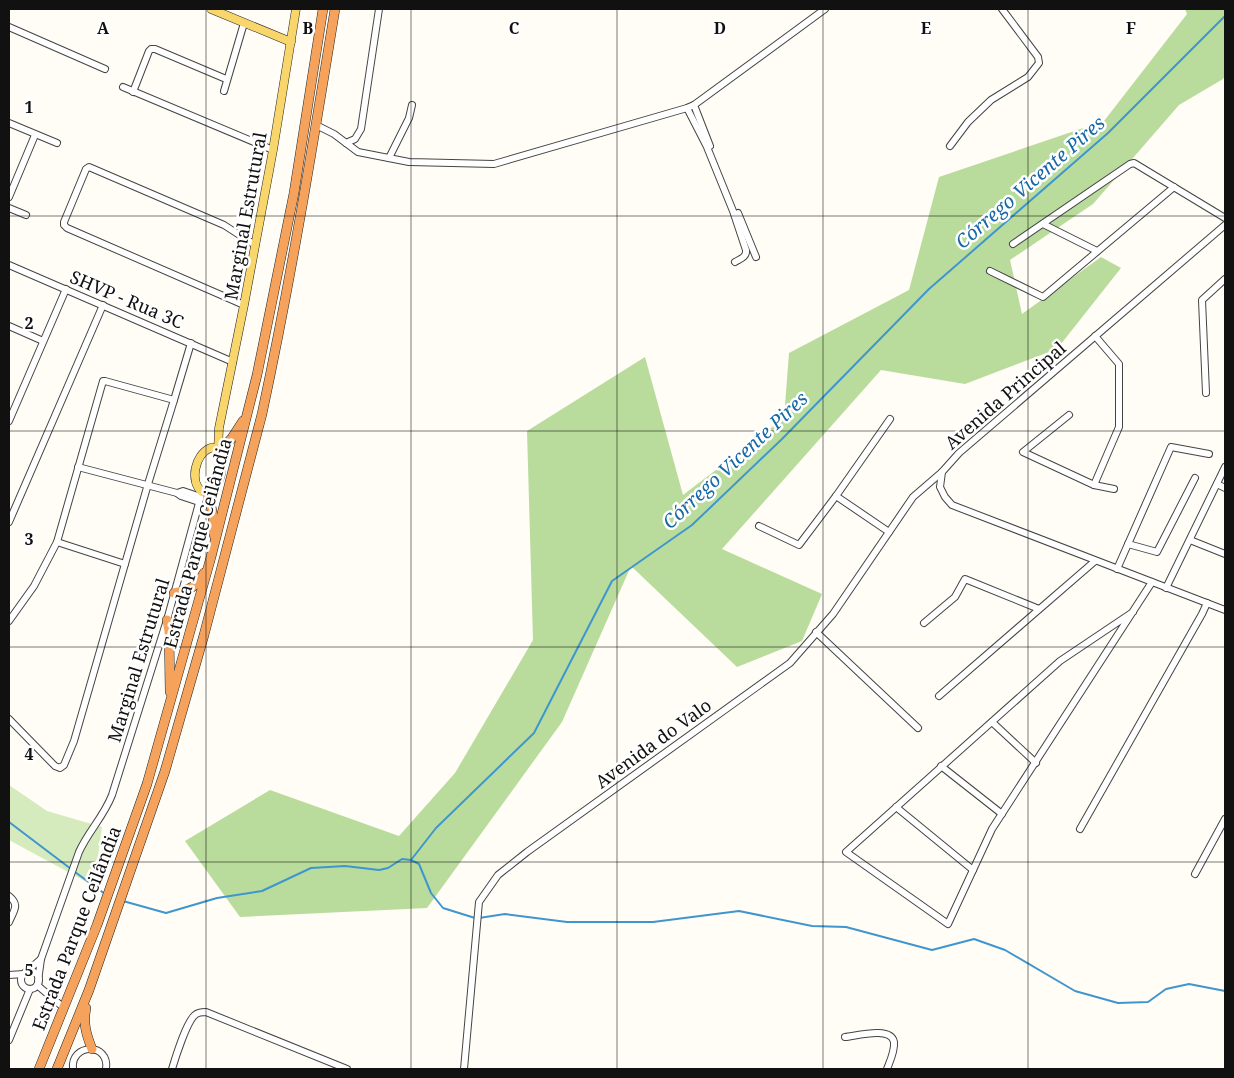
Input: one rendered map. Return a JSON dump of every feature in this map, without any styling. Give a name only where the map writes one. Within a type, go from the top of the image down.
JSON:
[{"type":"highway","name":"Estrada Parque Ceilândia","points":[[39,1069],[97,925],[146,784],[212,557],[257,375],[294,193],[323,9]]},
{"type":"highway","name":"Estrada Parque Ceilândia","points":[[57,1069],[89,990],[165,771],[204,635],[262,414],[305,194],[335,9]]},
{"type":"highway","points":[[218,452],[232,438],[248,412]]},
{"type":"highway","points":[[202,496],[211,501],[214,546]]},
{"type":"highway","points":[[174,593],[190,590],[201,579],[212,557]]},
{"type":"highway","points":[[167,620],[169,631],[170,702]]},
{"type":"highway","points":[[89,990],[84,1026],[92,1049]]},
{"type":"main road","points":[[211,9],[291,42]]},
{"type":"main road","name":"Marginal Estrutural","points":[[219,428],[210,448],[205,450],[196,466],[195,483],[202,496],[214,487],[221,473],[221,456],[218,452],[219,428],[234,362],[273,150],[296,9]]},
{"type":"main road","points":[[210,448],[215,448],[218,452]]},
{"type":"street","points":[[346,143],[356,139],[361,129],[380,9]]},
{"type":"street","points":[[316,125],[334,134],[358,152],[409,162],[494,164],[690,107],[825,9]]},
{"type":"street","points":[[950,146],[968,122],[991,100],[1028,77],[1039,63],[1038,57],[1002,9]]},
{"type":"street","points":[[224,90],[244,23]]},
{"type":"street","points":[[9,27],[105,69]]},
{"type":"street","points":[[133,92],[149,51],[153,49],[226,79]]},
{"type":"street","points":[[123,87],[273,150]]},
{"type":"street","points":[[389,158],[409,118],[412,105]]},
{"type":"street","points":[[690,107],[756,257]]},
{"type":"street","points":[[690,107],[733,211],[746,250],[744,257],[735,262]]},
{"type":"street","points":[[9,123],[56,143]]},
{"type":"street","points":[[9,197],[35,135]]},
{"type":"street","points":[[1013,244],[1134,163],[1225,218]]},
{"type":"street","points":[[244,305],[67,228],[64,222],[86,170],[89,168],[224,225],[255,245]]},
{"type":"street","points":[[990,271],[1043,297],[1174,186]]},
{"type":"street","points":[[9,208],[26,215]]},
{"type":"street","points":[[1043,224],[1098,251]]},
{"type":"street","name":"Avenida Principal","points":[[1225,225],[959,453],[942,472],[940,487],[952,505],[1225,610]]},
{"type":"street","name":"SHVP - Rua 3C","points":[[9,265],[234,362]]},
{"type":"street","points":[[1206,393],[1202,300],[1225,280]]},
{"type":"street","points":[[9,421],[66,289]]},
{"type":"street","points":[[9,522],[103,305]]},
{"type":"street","points":[[9,326],[43,341]]},
{"type":"street","points":[[1094,484],[1119,427],[1119,364],[1096,336]]},
{"type":"street","points":[[9,719],[55,766],[60,768],[64,765],[74,741],[191,343]]},
{"type":"street","points":[[9,621],[34,586],[57,542],[103,381],[174,400]]},
{"type":"street","points":[[1069,415],[1023,452],[1094,484],[1114,489]]},
{"type":"street","points":[[759,526],[799,545],[890,419]]},
{"type":"street","points":[[1117,569],[1170,448],[1210,454]]},
{"type":"street","points":[[1166,588],[1225,466]]},
{"type":"street","points":[[78,467],[177,493],[183,491],[202,496]]},
{"type":"street","name":"Avenida do Valo","points":[[464,1069],[480,902],[498,875],[790,663],[833,614],[914,497],[942,472]]},
{"type":"street","points":[[1128,544],[1157,552],[1194,478]]},
{"type":"street","points":[[1216,484],[1225,488]]},
{"type":"street","name":"Marginal Estrutural","points":[[38,983],[41,959],[79,852],[108,806],[167,620],[202,496]]},
{"type":"street","points":[[836,496],[889,532]]},
{"type":"street","points":[[1190,540],[1225,554]]},
{"type":"street","points":[[57,542],[125,564]]},
{"type":"street","points":[[939,696],[1095,561]]},
{"type":"street","points":[[924,623],[955,597],[965,579],[1038,610]]},
{"type":"street","points":[[1133,612],[1060,661],[846,852],[948,924],[992,829],[1036,763],[1133,612],[1152,582]]},
{"type":"street","points":[[1080,829],[1207,603]]},
{"type":"street","points":[[816,632],[918,728]]},
{"type":"street","points":[[992,722],[1036,763]]},
{"type":"street","points":[[942,766],[1002,814]]},
{"type":"street","points":[[896,807],[973,870]]},
{"type":"street","points":[[1195,874],[1225,819]]},
{"type":"street","points":[[9,896],[16,903],[9,922]]},
{"type":"street","points":[[21,983],[21,978],[25,973],[41,959]]},
{"type":"street","points":[[9,977],[30,972],[35,974],[38,983],[64,1008]]},
{"type":"street","points":[[9,977],[30,989]]},
{"type":"street","points":[[9,1040],[30,989],[38,983]]},
{"type":"street","points":[[172,1069],[190,1021],[201,1012],[347,1069]]},
{"type":"street","points":[[846,1037],[880,1032],[890,1036],[894,1042],[893,1054],[887,1069]]},
{"type":"street","points":[[73,1069],[74,1059],[81,1051],[92,1049],[102,1053],[107,1063],[106,1069]]},
{"type":"green space","points":[[1185,9],[1225,9],[1225,76],[1223,79],[1179,105],[1093,204],[1010,260],[1022,314],[1101,257],[1121,268],[1057,349],[965,384],[881,370],[722,549],[822,594],[802,641],[737,667],[631,566],[562,722],[427,908],[240,917],[185,841],[270,790],[399,836],[455,773],[533,640],[527,431],[645,357],[683,495],[784,418],[789,353],[909,290],[939,177],[1104,121],[1187,14]]},
{"type":"green space","points":[[9,785],[47,811],[102,827],[94,886],[9,840]]},
{"type":"waterway","name":"Córrego Vicente Pires","points":[[411,860],[436,828],[534,733],[612,581],[692,525],[782,439],[929,289],[1108,133],[1225,16]]},
{"type":"waterway","name":"Córrego Vicente Pires","points":[[9,822],[71,869]]},
{"type":"waterway","name":"Córrego Vicente Pires","points":[[123,901],[166,913],[217,898],[262,891],[311,868],[345,866],[379,870],[388,868],[402,859],[411,860],[419,864],[431,893],[443,908],[475,918]]},
{"type":"waterway","name":"Córrego Vicente Pires","points":[[75,872],[105,894]]},
{"type":"waterway","points":[[479,918],[505,914],[567,922],[653,922],[739,911],[812,926],[846,927],[932,950],[974,939],[1005,950],[1075,991],[1118,1003],[1148,1002],[1166,989],[1189,984],[1225,991]]}]
